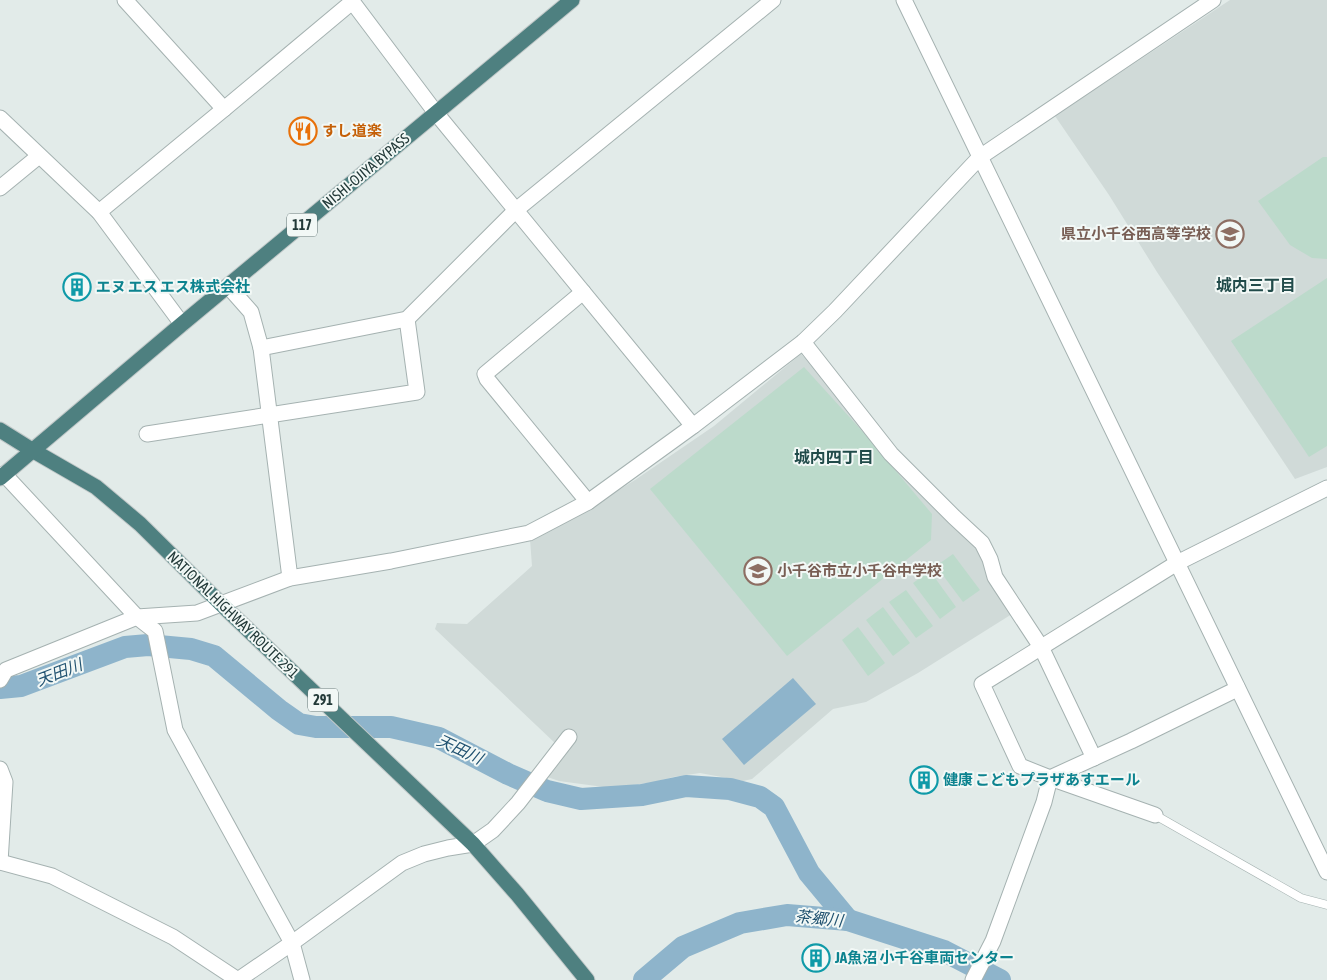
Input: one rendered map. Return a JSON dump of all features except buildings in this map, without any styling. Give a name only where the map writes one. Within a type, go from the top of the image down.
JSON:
[{"type":"highway","name":"NISHI-OJIYA BYPASS","points":[[2,476],[572,0]]},
{"type":"highway","name":"NATIONAL HIGHWAY ROUTE 291","points":[[0,430],[96,487],[140,524],[221,604],[473,844],[517,894],[587,980]]},
{"type":"street","points":[[125,0],[224,109]]},
{"type":"street","points":[[261,348],[407,319],[516,210],[773,0]]},
{"type":"street","points":[[904,0],[1327,872]]},
{"type":"street","points":[[0,680],[6,670],[138,617],[197,613],[290,578],[390,561],[529,532],[588,502],[693,426],[802,342],[835,311],[980,157],[1213,0]]},
{"type":"street","points":[[99,212],[352,1],[436,113],[693,426]]},
{"type":"street","points":[[0,118],[99,212],[182,324]]},
{"type":"street","points":[[0,188],[39,156]]},
{"type":"street","points":[[228,286],[251,312],[261,348],[290,578]]},
{"type":"street","points":[[583,292],[485,374],[588,502]]},
{"type":"street","points":[[147,434],[417,392],[407,319]]},
{"type":"street","points":[[802,342],[891,454],[982,543],[990,559],[995,577],[1041,648],[1094,758]]},
{"type":"street","points":[[2,476],[138,617],[155,631],[175,730],[292,944],[302,980]]},
{"type":"street","points":[[1156,814],[1020,766],[982,684],[1177,563],[1327,488]]},
{"type":"street","points":[[1050,778],[1235,690],[1237,687]]},
{"type":"street","points":[[0,769],[5,782],[0,862],[52,876],[173,937],[238,980],[292,944],[402,863],[424,854],[473,844],[493,830],[518,803],[569,737]]},
{"type":"street","points":[[973,980],[993,941],[1044,802],[1050,778]]},
{"type":"lane","points":[[1156,814],[1301,898],[1327,905]]},
{"type":"shaded area","name":"県立小千谷西高等学校","points":[[1230,0],[1327,0],[1327,467],[1295,479],[1055,116]]},
{"type":"shaded area","name":"小千谷市立小千谷中学校","points":[[801,354],[977,543],[1012,614],[918,673],[866,702],[833,709],[752,779],[743,781],[700,773],[611,788],[559,781],[533,772],[556,744],[435,629],[437,623],[467,624],[532,566],[530,539],[563,524],[635,480],[714,426]]},
{"type":"green space","points":[[1323,157],[1327,157],[1327,259],[1312,258],[1290,245],[1258,201]]},
{"type":"green space","points":[[1327,278],[1327,446],[1309,457],[1231,341]]},
{"type":"green space","points":[[804,367],[863,432],[932,514],[931,540],[787,656],[650,489]]},
{"type":"green space","points":[[953,554],[980,590],[963,602],[936,566]]},
{"type":"green space","points":[[930,571],[956,607],[940,619],[913,583]]},
{"type":"green space","points":[[906,590],[933,626],[916,638],[889,602]]},
{"type":"green space","points":[[883,607],[910,643],[893,656],[866,620]]},
{"type":"green space","points":[[858,627],[885,663],[868,676],[842,640]]},
{"type":"water","points":[[793,678],[816,704],[744,765],[722,739]]},
{"type":"waterway","name":"天田川","points":[[0,688],[21,686],[125,647],[148,645],[191,649],[214,656],[279,710],[299,724],[316,727],[391,727],[439,738],[508,774],[547,791],[581,799],[642,795],[686,786],[730,789],[760,797],[774,807],[809,873],[848,920]]},
{"type":"waterway","name":"茶郷川","points":[[644,980],[683,947],[740,923],[787,915],[848,920],[944,951],[1000,980]]},
{"type":"place","name":"すし道楽","points":[[303,131]]},
{"type":"place","name":"県立小千谷西高等学校","points":[[1230,234]]},
{"type":"place","name":"エヌ エス エス株式会社","points":[[77,287]]},
{"type":"place","name":"小千谷市立小千谷中学校","points":[[758,571]]},
{"type":"place","name":"健康 こどもプラザあすエール","points":[[924,780]]},
{"type":"place","name":"JA魚沼 小千谷車両センター","points":[[816,958]]},
{"type":"district","name":"城内三丁目","points":[[1256,285]]},
{"type":"district","name":"城内四丁目","points":[[834,457]]}]
